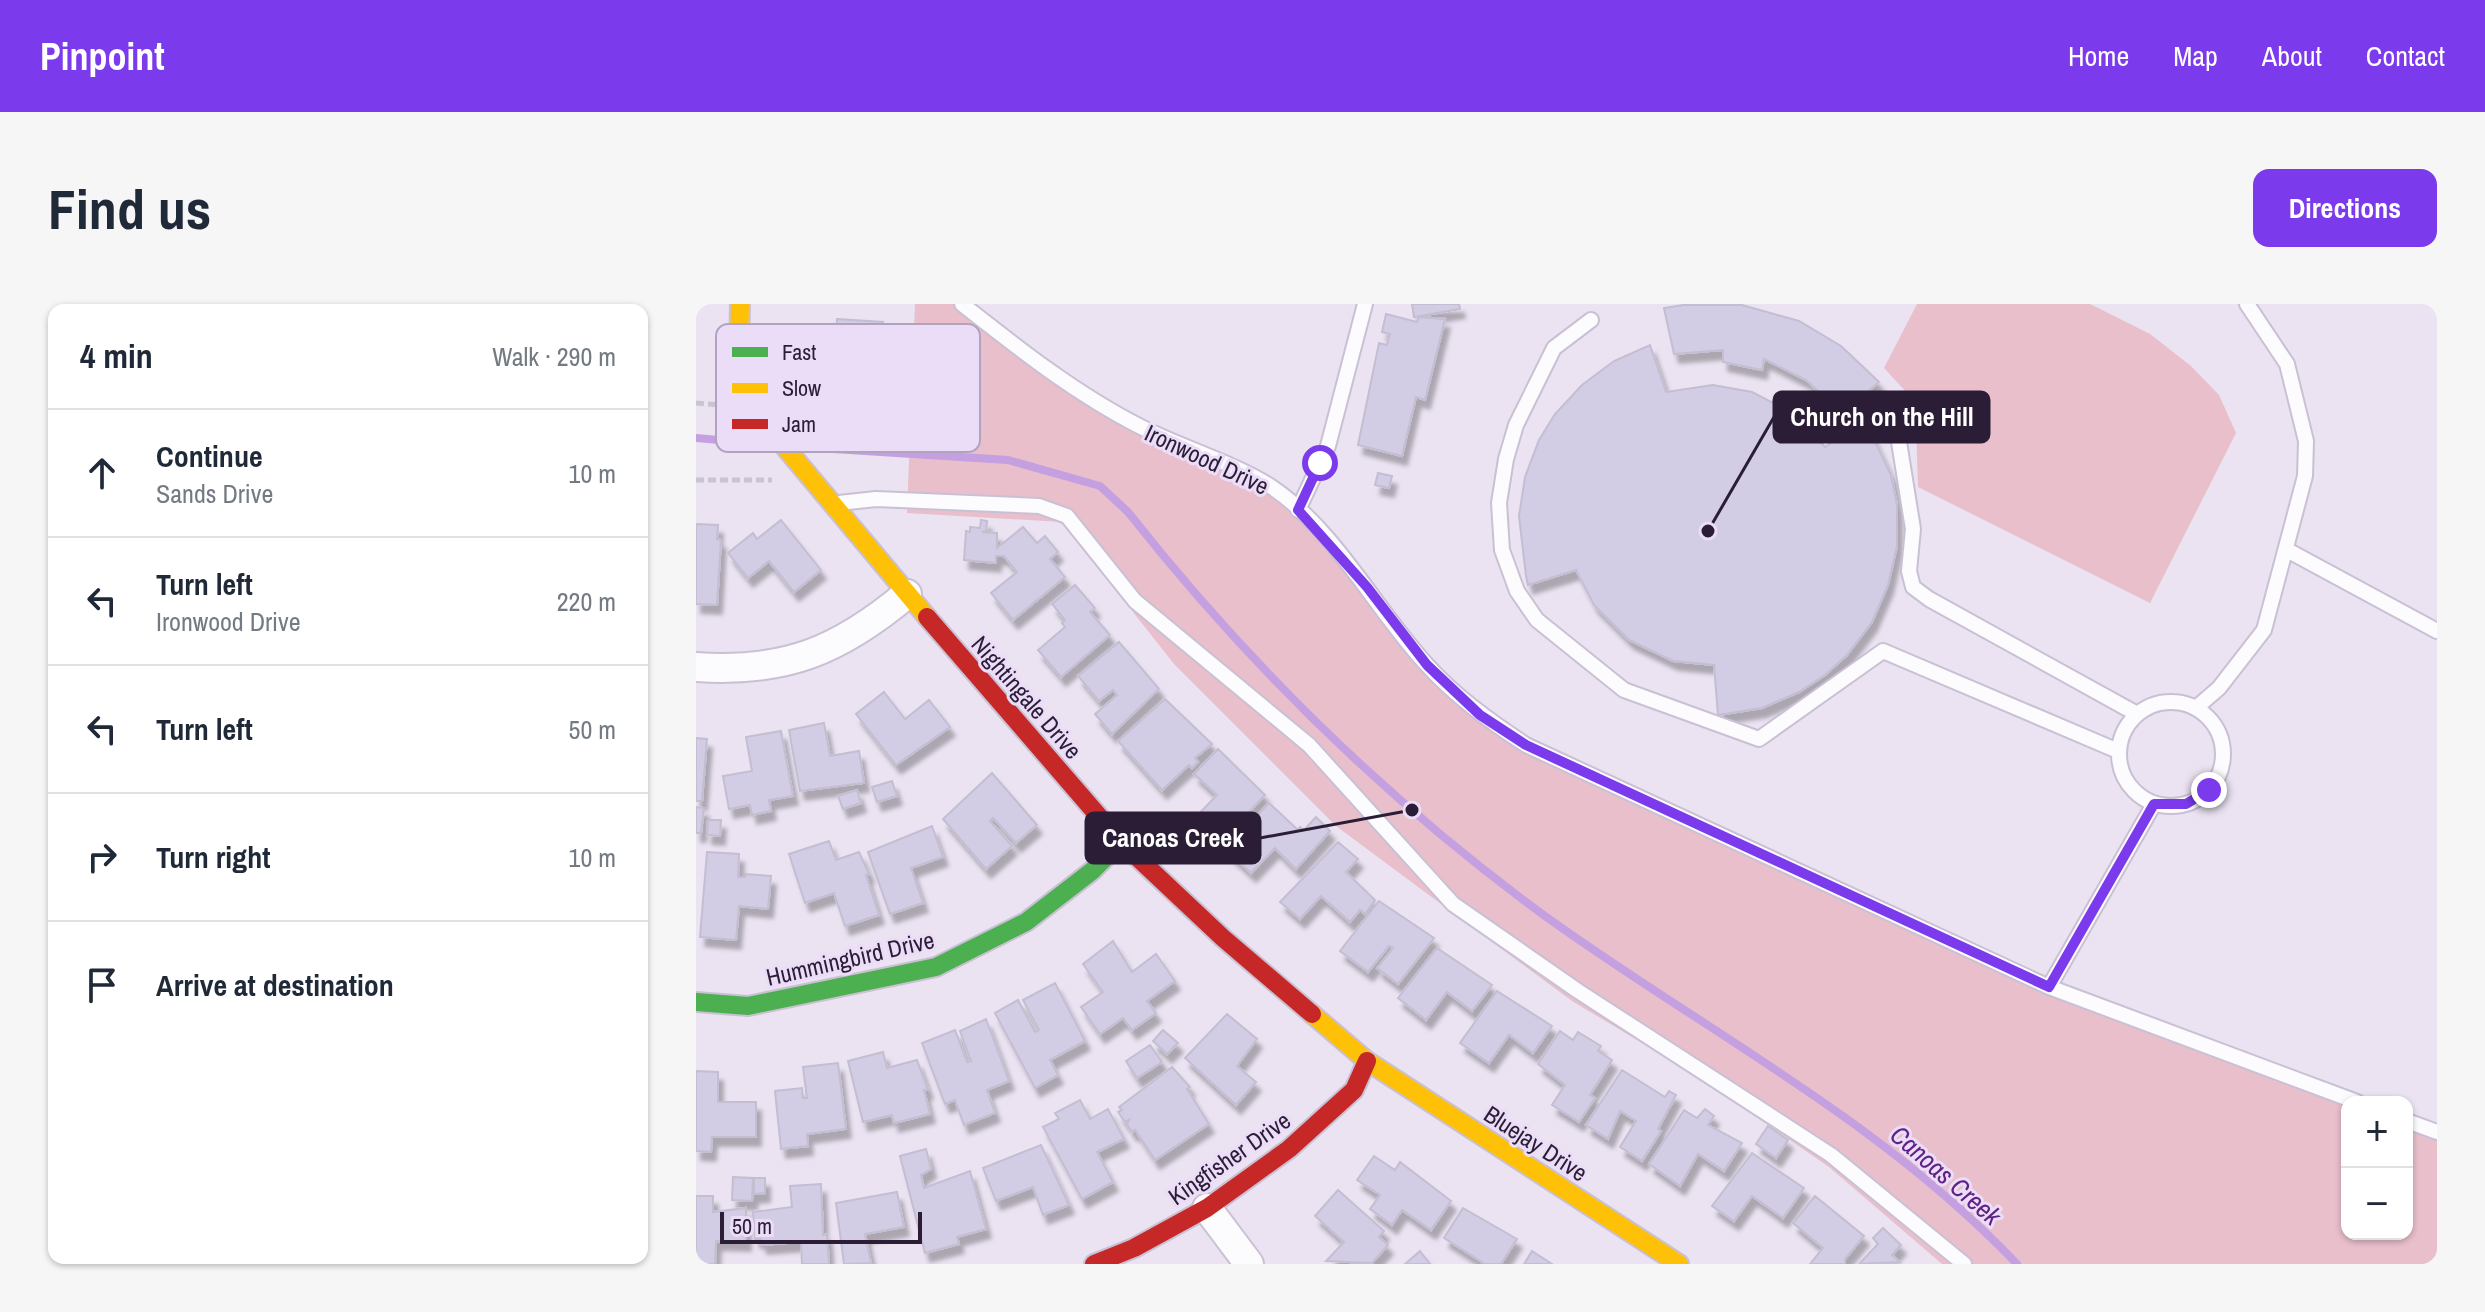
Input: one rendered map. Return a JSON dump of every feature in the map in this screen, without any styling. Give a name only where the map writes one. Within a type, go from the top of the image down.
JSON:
[{"type":"street","name":"Nightingale Drive","points":[[740,304],[740,324]]},
{"type":"street","name":"Nightingale Drive","points":[[788,452],[1121,842],[1223,938],[1367,1061]]},
{"type":"street","points":[[696,667],[725,669],[802,659],[843,641],[907,594]]},
{"type":"street","name":"Hummingbird Drive","points":[[696,1002],[748,1006],[936,967],[1026,922],[1092,871],[1121,842]]},
{"type":"street","name":"Kingfisher Drive","points":[[1094,1264],[1134,1248],[1207,1208],[1289,1149],[1354,1090],[1367,1061]]},
{"type":"street","name":"Bluejay Drive","points":[[1367,1061],[1679,1264]]},
{"type":"street","points":[[1207,1208],[1249,1264]]},
{"type":"lane","name":"Ironwood Drive","points":[[962,304],[1071,387],[1140,427],[1271,487],[1298,510],[1367,587],[1427,665],[1480,715],[1526,745],[2049,987],[2341,1096]]},
{"type":"lane","points":[[1298,510],[1328,446],[1365,304]]},
{"type":"lane","points":[[2197,707],[2219,688],[2264,630],[2298,504],[2306,441],[2287,364],[2247,304]]},
{"type":"lane","points":[[1591,320],[1554,348],[1516,425],[1506,459],[1499,503],[1502,550],[1517,591],[1537,620],[1624,690],[1759,739],[1883,651],[2118,751]]},
{"type":"lane","points":[[1895,417],[1913,529],[1909,571],[1913,587],[1929,599],[2137,714]]},
{"type":"lane","points":[[835,504],[876,499],[1039,506],[1067,516],[1135,601],[1309,745],[1453,904],[1578,991],[1831,1155],[1964,1264]]},
{"type":"lane","points":[[2287,550],[2437,631]]},
{"type":"lane","points":[[2172,701],[2197,707],[2209,716],[2222,740],[2224,754],[2216,781],[2200,798],[2186,804],[2154,804],[2127,782],[2118,751],[2127,724],[2137,714],[2147,707],[2172,701]]},
{"type":"lane","points":[[2049,987],[2154,804]]},
{"type":"lane","points":[[2413,1123],[2437,1132]]},
{"type":"path","points":[[696,480],[813,479]]},
{"type":"shaded area","points":[[915,304],[962,304],[1071,387],[1271,487],[1298,510],[1427,665],[1526,745],[1971,953],[2341,1100],[2341,1240],[2413,1240],[2413,1126],[2437,1136],[2437,1264],[1942,1264],[1829,1167],[1699,1077],[1572,1001],[1336,826],[1174,664],[1062,522],[907,513],[909,452],[980,452],[980,324],[914,324]]},
{"type":"shaded area","points":[[1917,304],[2090,304],[2150,334],[2191,366],[2219,395],[2236,433],[2150,603],[1918,487],[1916,425],[1927,404],[1908,394],[1884,368]]},
{"type":"building","points":[[1412,304],[1459,304],[1460,309],[1414,317]]},
{"type":"building","points":[[1742,305],[1799,321],[1841,346],[1879,382],[1843,413],[1806,380],[1764,359],[1762,370],[1723,362],[1723,350],[1674,354],[1664,308]]},
{"type":"building","points":[[1386,314],[1417,322],[1419,317],[1445,319],[1425,400],[1416,397],[1402,456],[1358,445],[1379,343],[1387,345],[1390,334],[1382,332]]},
{"type":"building","points":[[837,319],[883,322],[883,324],[837,324]]},
{"type":"building","points":[[1650,345],[1666,392],[1713,385],[1752,392],[1796,415],[1825,447],[1865,420],[1891,475],[1897,505],[1897,546],[1888,585],[1872,622],[1847,655],[1825,675],[1799,692],[1762,708],[1718,715],[1714,665],[1673,661],[1629,640],[1594,605],[1576,570],[1528,585],[1519,516],[1525,477],[1539,440],[1555,414],[1582,385],[1614,361]]},
{"type":"building","points":[[1378,473],[1392,476],[1389,488],[1375,485]]},
{"type":"building","points":[[781,520],[821,570],[794,592],[769,561],[748,578],[728,553],[753,533],[757,539]]},
{"type":"building","points":[[981,520],[987,521],[986,531],[982,532],[997,533],[997,548],[1023,527],[1037,543],[1045,536],[1058,552],[1050,559],[1065,577],[1013,620],[991,593],[1017,572],[1004,556],[996,556],[996,563],[964,560],[966,531],[970,532],[970,527],[980,528]]},
{"type":"building","points":[[696,524],[718,525],[717,539],[721,540],[717,605],[696,604]]},
{"type":"building","points":[[1075,585],[1095,608],[1090,612],[1110,635],[1061,677],[1038,650],[1065,627],[1062,623],[1065,620],[1052,604]]},
{"type":"building","points":[[1119,642],[1159,689],[1112,734],[1095,714],[1117,695],[1113,690],[1099,701],[1078,676]]},
{"type":"building","points":[[884,692],[905,719],[929,700],[950,727],[896,765],[856,714]]},
{"type":"building","points":[[1165,699],[1212,744],[1195,758],[1198,762],[1192,768],[1189,765],[1162,790],[1118,741]]},
{"type":"building","points":[[824,723],[830,756],[859,751],[864,783],[800,791],[789,730]]},
{"type":"building","points":[[781,731],[793,796],[769,800],[771,811],[752,815],[750,805],[729,809],[723,776],[752,771],[746,737]]},
{"type":"building","points":[[696,738],[707,739],[702,801],[696,801]]},
{"type":"building","points":[[1218,749],[1265,795],[1218,845],[1192,821],[1217,795],[1194,774]]},
{"type":"building","points":[[992,773],[1037,825],[1016,843],[993,818],[990,821],[1012,846],[986,869],[943,819]]},
{"type":"building","points":[[892,781],[897,796],[877,802],[872,787]]},
{"type":"building","points":[[857,790],[861,803],[843,809],[838,796]]},
{"type":"building","points":[[1269,803],[1298,830],[1300,827],[1304,830],[1316,817],[1330,831],[1296,869],[1275,848],[1251,873],[1225,849]]},
{"type":"building","points":[[696,807],[704,808],[701,833],[696,833]]},
{"type":"building","points":[[708,820],[721,820],[720,836],[707,835]]},
{"type":"building","points":[[932,826],[943,857],[911,868],[923,903],[890,914],[868,852]]},
{"type":"building","points":[[829,841],[836,860],[859,852],[869,874],[866,875],[879,915],[845,926],[834,893],[805,903],[789,854]]},
{"type":"building","points":[[1338,842],[1358,859],[1346,872],[1375,900],[1365,914],[1360,910],[1350,922],[1321,896],[1300,919],[1280,902]]},
{"type":"building","points":[[707,852],[739,854],[738,877],[745,877],[745,874],[771,876],[768,909],[739,906],[736,940],[700,937]]},
{"type":"building","points":[[1379,901],[1434,938],[1398,984],[1377,968],[1393,948],[1389,946],[1368,972],[1340,951]]},
{"type":"building","points":[[1113,941],[1132,972],[1156,954],[1175,981],[1147,1001],[1156,1013],[1132,1030],[1123,1018],[1100,1034],[1081,1007],[1103,992],[1083,964]]},
{"type":"building","points":[[1437,948],[1492,985],[1472,1011],[1447,992],[1426,1020],[1398,998]]},
{"type":"building","points":[[1055,983],[1085,1041],[1050,1060],[1058,1075],[1035,1088],[995,1013],[1018,1000],[1035,1032],[1039,1030],[1023,1000]]},
{"type":"building","points":[[1497,991],[1552,1026],[1533,1053],[1509,1035],[1489,1063],[1460,1043]]},
{"type":"building","points":[[1227,1014],[1257,1039],[1237,1066],[1256,1082],[1236,1105],[1185,1058]]},
{"type":"building","points":[[986,1019],[1009,1081],[987,1090],[995,1113],[964,1125],[955,1100],[945,1104],[922,1043],[955,1030],[967,1062],[971,1061],[960,1031]]},
{"type":"building","points":[[1163,1030],[1178,1043],[1167,1054],[1153,1041]]},
{"type":"building","points":[[1560,1031],[1573,1040],[1578,1032],[1601,1046],[1598,1051],[1612,1060],[1590,1095],[1595,1098],[1579,1122],[1552,1105],[1565,1085],[1538,1064]]},
{"type":"building","points":[[1150,1045],[1162,1062],[1137,1078],[1126,1061]]},
{"type":"building","points":[[883,1052],[887,1068],[917,1060],[928,1090],[924,1090],[930,1114],[894,1123],[892,1115],[863,1122],[848,1061]]},
{"type":"building","points":[[838,1063],[846,1129],[807,1134],[808,1146],[781,1149],[775,1091],[802,1088],[803,1098],[807,1098],[803,1067]]},
{"type":"building","points":[[1172,1067],[1190,1087],[1187,1089],[1209,1124],[1155,1160],[1135,1130],[1132,1132],[1127,1124],[1129,1120],[1125,1122],[1118,1112],[1122,1110],[1119,1107]]},
{"type":"building","points":[[1622,1070],[1665,1097],[1669,1091],[1676,1095],[1658,1129],[1661,1131],[1642,1161],[1620,1147],[1636,1121],[1620,1111],[1608,1139],[1586,1125]]},
{"type":"building","points":[[696,1071],[718,1072],[718,1102],[756,1102],[756,1137],[712,1137],[711,1152],[696,1151]]},
{"type":"building","points":[[1080,1100],[1090,1119],[1108,1109],[1124,1139],[1097,1152],[1113,1182],[1082,1199],[1043,1127],[1059,1119],[1055,1113]]},
{"type":"building","points":[[1705,1109],[1714,1116],[1708,1125],[1742,1143],[1724,1171],[1698,1154],[1680,1186],[1649,1164],[1684,1110],[1697,1118]]},
{"type":"building","points":[[1768,1126],[1788,1140],[1776,1158],[1756,1144]]},
{"type":"building","points":[[1041,1145],[1069,1205],[1043,1215],[1033,1187],[996,1201],[983,1168]]},
{"type":"building","points":[[926,1149],[931,1169],[921,1175],[924,1188],[970,1171],[986,1229],[957,1237],[959,1244],[925,1253],[900,1156]]},
{"type":"building","points":[[1752,1153],[1804,1188],[1783,1218],[1752,1196],[1734,1221],[1712,1206]]},
{"type":"building","points":[[1374,1156],[1395,1170],[1400,1162],[1451,1201],[1431,1230],[1402,1210],[1392,1225],[1370,1209],[1380,1195],[1357,1180]]},
{"type":"building","points":[[733,1177],[753,1178],[752,1201],[732,1200]]},
{"type":"building","points":[[754,1178],[765,1178],[765,1193],[754,1194]]},
{"type":"building","points":[[821,1184],[823,1235],[827,1234],[829,1264],[802,1264],[801,1242],[762,1245],[761,1239],[755,1239],[753,1212],[792,1207],[790,1186]]},
{"type":"building","points":[[1338,1190],[1384,1231],[1379,1237],[1388,1245],[1372,1263],[1326,1261],[1344,1242],[1315,1216]]},
{"type":"building","points":[[897,1192],[904,1227],[865,1234],[871,1263],[844,1264],[836,1203]]},
{"type":"building","points":[[696,1196],[713,1196],[713,1212],[746,1208],[746,1242],[716,1241],[715,1264],[696,1264]]},
{"type":"building","points":[[1815,1196],[1864,1236],[1845,1259],[1845,1264],[1810,1264],[1823,1248],[1793,1223]]},
{"type":"building","points":[[1463,1208],[1517,1239],[1501,1264],[1485,1264],[1444,1238]]},
{"type":"building","points":[[1883,1228],[1901,1245],[1892,1255],[1900,1262],[1859,1264],[1878,1244],[1873,1238]]},
{"type":"building","points":[[1420,1251],[1430,1264],[1405,1264]]},
{"type":"building","points":[[1532,1251],[1552,1264],[1524,1264]]},
{"type":"waterway","name":"Canoas Creek","points":[[696,438],[716,440]]},
{"type":"waterway","name":"Canoas Creek","points":[[881,452],[1008,460],[1100,486],[1128,512],[1272,677],[1376,778],[1431,826],[1545,916],[1849,1120],[1907,1164],[2017,1264]]},
{"type":"traffic: fast","points":[[696,1002],[748,1006],[936,967],[1026,922],[1092,871],[1121,842]]},
{"type":"traffic: slow","points":[[740,304],[740,324]]},
{"type":"traffic: slow","points":[[789,452],[927,617]]},
{"type":"traffic: slow","points":[[1312,1014],[1367,1061],[1679,1264]]},
{"type":"traffic: jam","points":[[927,617],[1121,842],[1223,938],[1312,1014]]},
{"type":"traffic: jam","points":[[1094,1264],[1134,1248],[1207,1208],[1289,1149],[1354,1090],[1367,1061]]},
{"type":"place","name":"Church on the Hill","points":[[1708,531]]},
{"type":"place","name":"Canoas Creek","points":[[1412,810]]},
{"type":"route","points":[[1320,463],[1298,510],[1367,587],[1427,665],[1480,715],[1526,745],[2049,987],[2154,804],[2186,804],[2209,790]]}]
